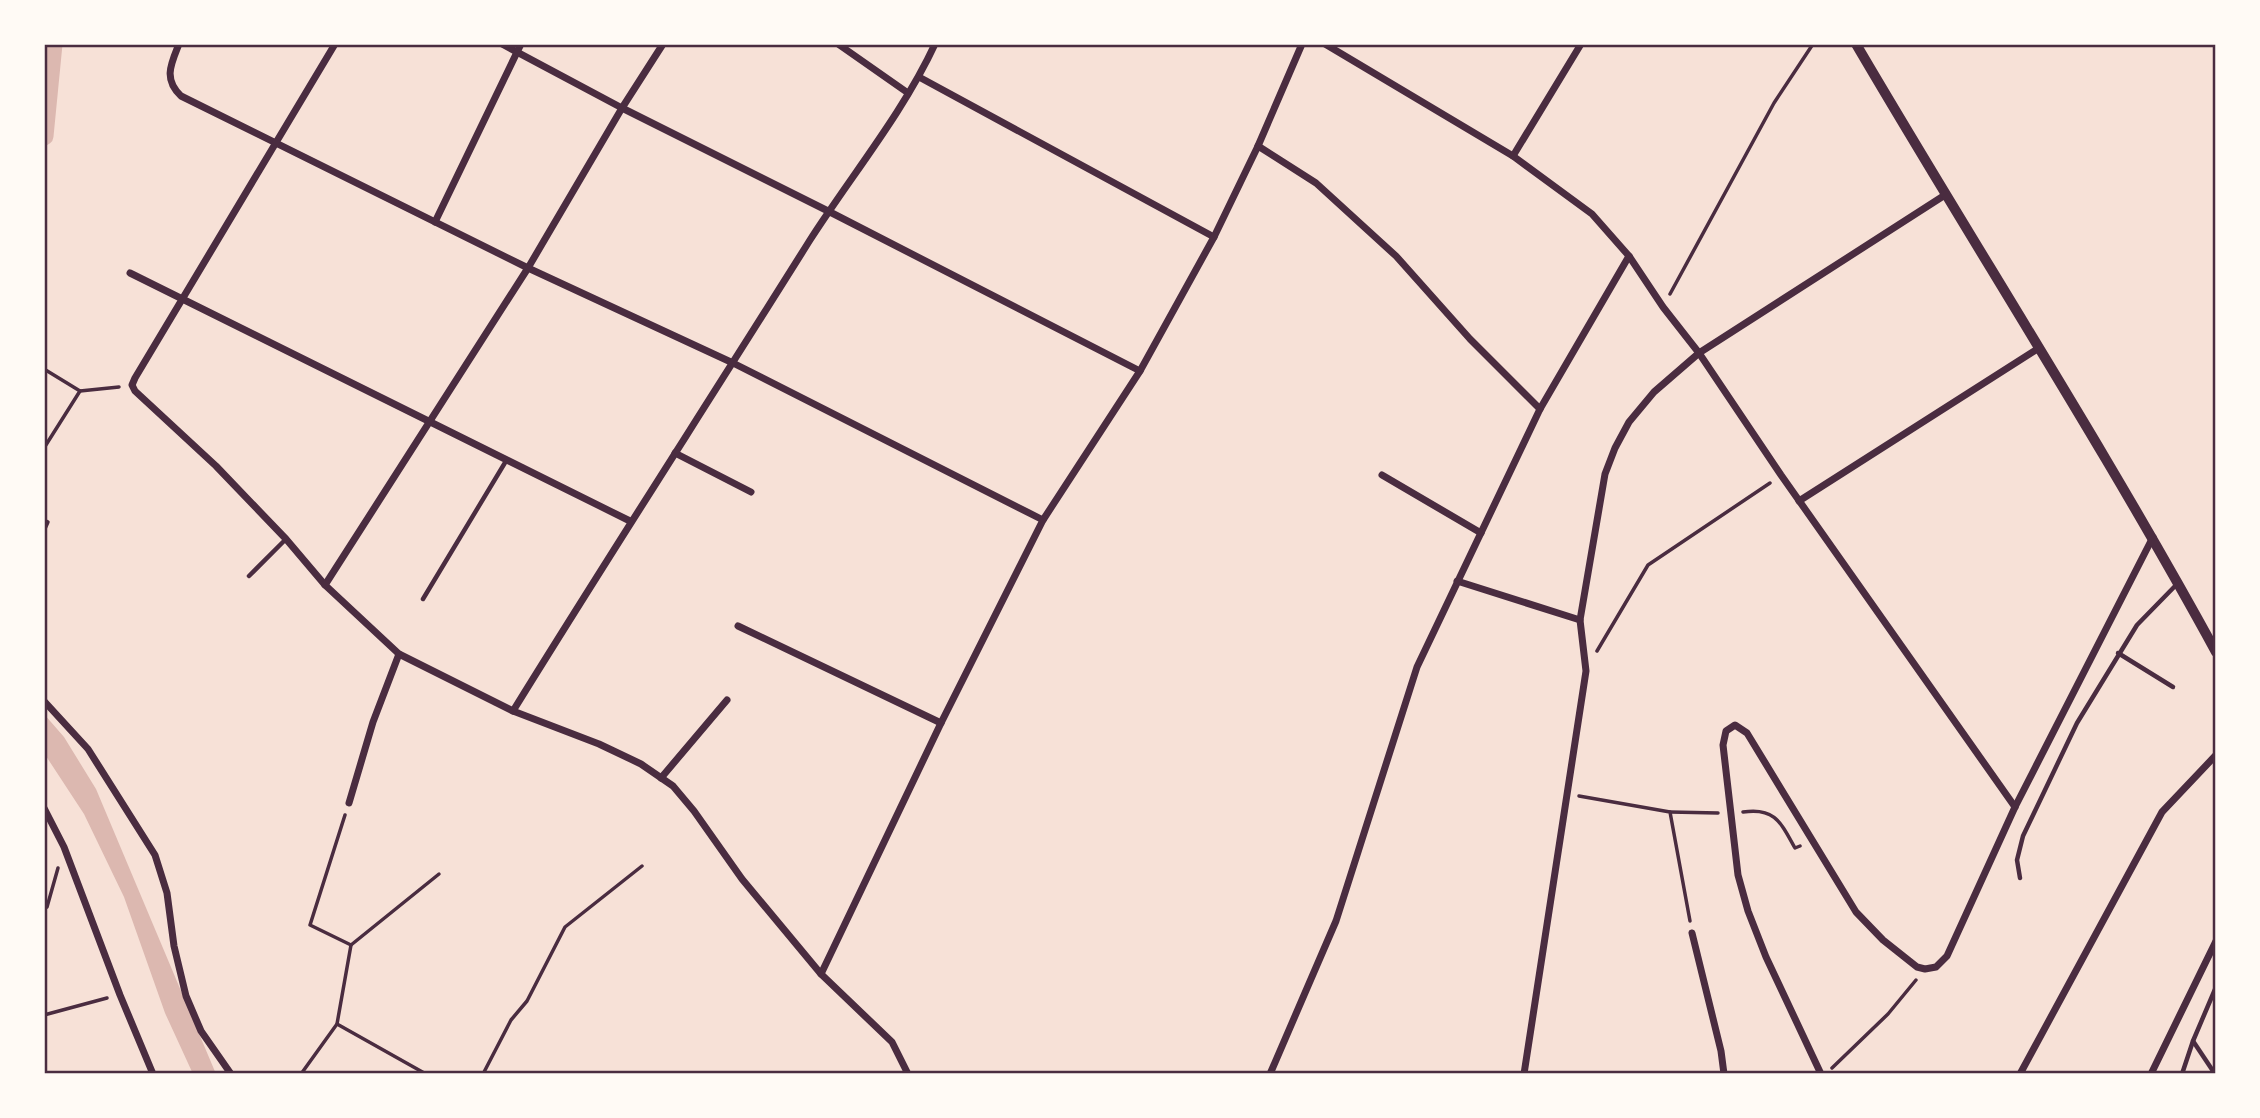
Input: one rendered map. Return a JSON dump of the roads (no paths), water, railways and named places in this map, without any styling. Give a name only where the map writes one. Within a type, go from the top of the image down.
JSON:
[{"type":"street","points":[[179,44],[171,63],[170,84],[181,96],[528,268],[733,363],[1043,520]]},
{"type":"street","points":[[335,44],[132,385],[216,466],[286,539],[325,585],[399,654],[513,711],[599,744],[641,764],[673,786],[742,879],[821,974],[892,1042],[908,1074]]},
{"type":"street","points":[[502,44],[1140,372]]},
{"type":"street","points":[[435,222],[521,44]]},
{"type":"street","points":[[325,585],[528,268],[663,44]]},
{"type":"street","points":[[838,44],[908,93]]},
{"type":"street","points":[[513,711],[630,521],[828,211],[919,78],[935,44]]},
{"type":"street","points":[[821,974],[941,723],[1043,520],[1140,372],[1214,237],[1258,146],[1302,44]]},
{"type":"street","points":[[1325,44],[1513,156],[1591,214],[1629,256],[1662,307],[1699,353],[1799,501],[2015,807]]},
{"type":"street","points":[[1513,156],[1581,44]]},
{"type":"street","points":[[1856,44],[2153,537],[2216,652]]},
{"type":"street","points":[[919,78],[1214,237]]},
{"type":"street","points":[[1258,146],[1316,183],[1396,256],[1470,339],[1540,409]]},
{"type":"street","points":[[1524,1074],[1586,671],[1580,620],[1605,474],[1615,448],[1629,422],[1654,392],[1699,353],[1945,195]]},
{"type":"street","points":[[1270,1074],[1336,921],[1417,667],[1540,409],[1629,256]]},
{"type":"street","points":[[130,273],[630,521]]},
{"type":"street","points":[[1799,501],[2039,348]]},
{"type":"street","points":[[675,453],[751,492]]},
{"type":"street","points":[[1382,475],[1480,533]]},
{"type":"street","points":[[1823,1074],[1766,957],[1748,911],[1738,875],[1723,745],[1726,731],[1735,725],[1741,727],[1856,912],[1908,961],[1925,969],[1940,965],[1947,956],[2015,807],[2153,537]]},
{"type":"street","points":[[1457,581],[1580,620]]},
{"type":"street","points":[[738,626],[941,723]]},
{"type":"street","points":[[349,803],[373,722],[399,654]]},
{"type":"street","points":[[661,778],[727,700]]},
{"type":"street","points":[[44,701],[88,749],[155,855],[167,892],[174,946],[186,996],[201,1031],[231,1074]]},
{"type":"street","points":[[2020,1074],[2162,812],[2216,755]]},
{"type":"street","points":[[44,808],[64,847],[153,1074]]},
{"type":"street","points":[[1692,933],[1721,1051],[1724,1074]]},
{"type":"street","points":[[2151,1074],[2216,941]]},
{"type":"lane","points":[[424,599],[506,461]]},
{"type":"lane","points":[[249,576],[286,539]]},
{"type":"lane","points":[[2020,878],[2017,860],[2023,836],[2077,723],[2137,625],[2178,583]]},
{"type":"lane","points":[[2118,653],[2173,687]]},
{"type":"lane","points":[[2182,1074],[2216,987]]},
{"type":"lane","points":[[2193,1041],[2216,1074]]},
{"type":"waterway","points":[[44,136],[53,44]]}]
